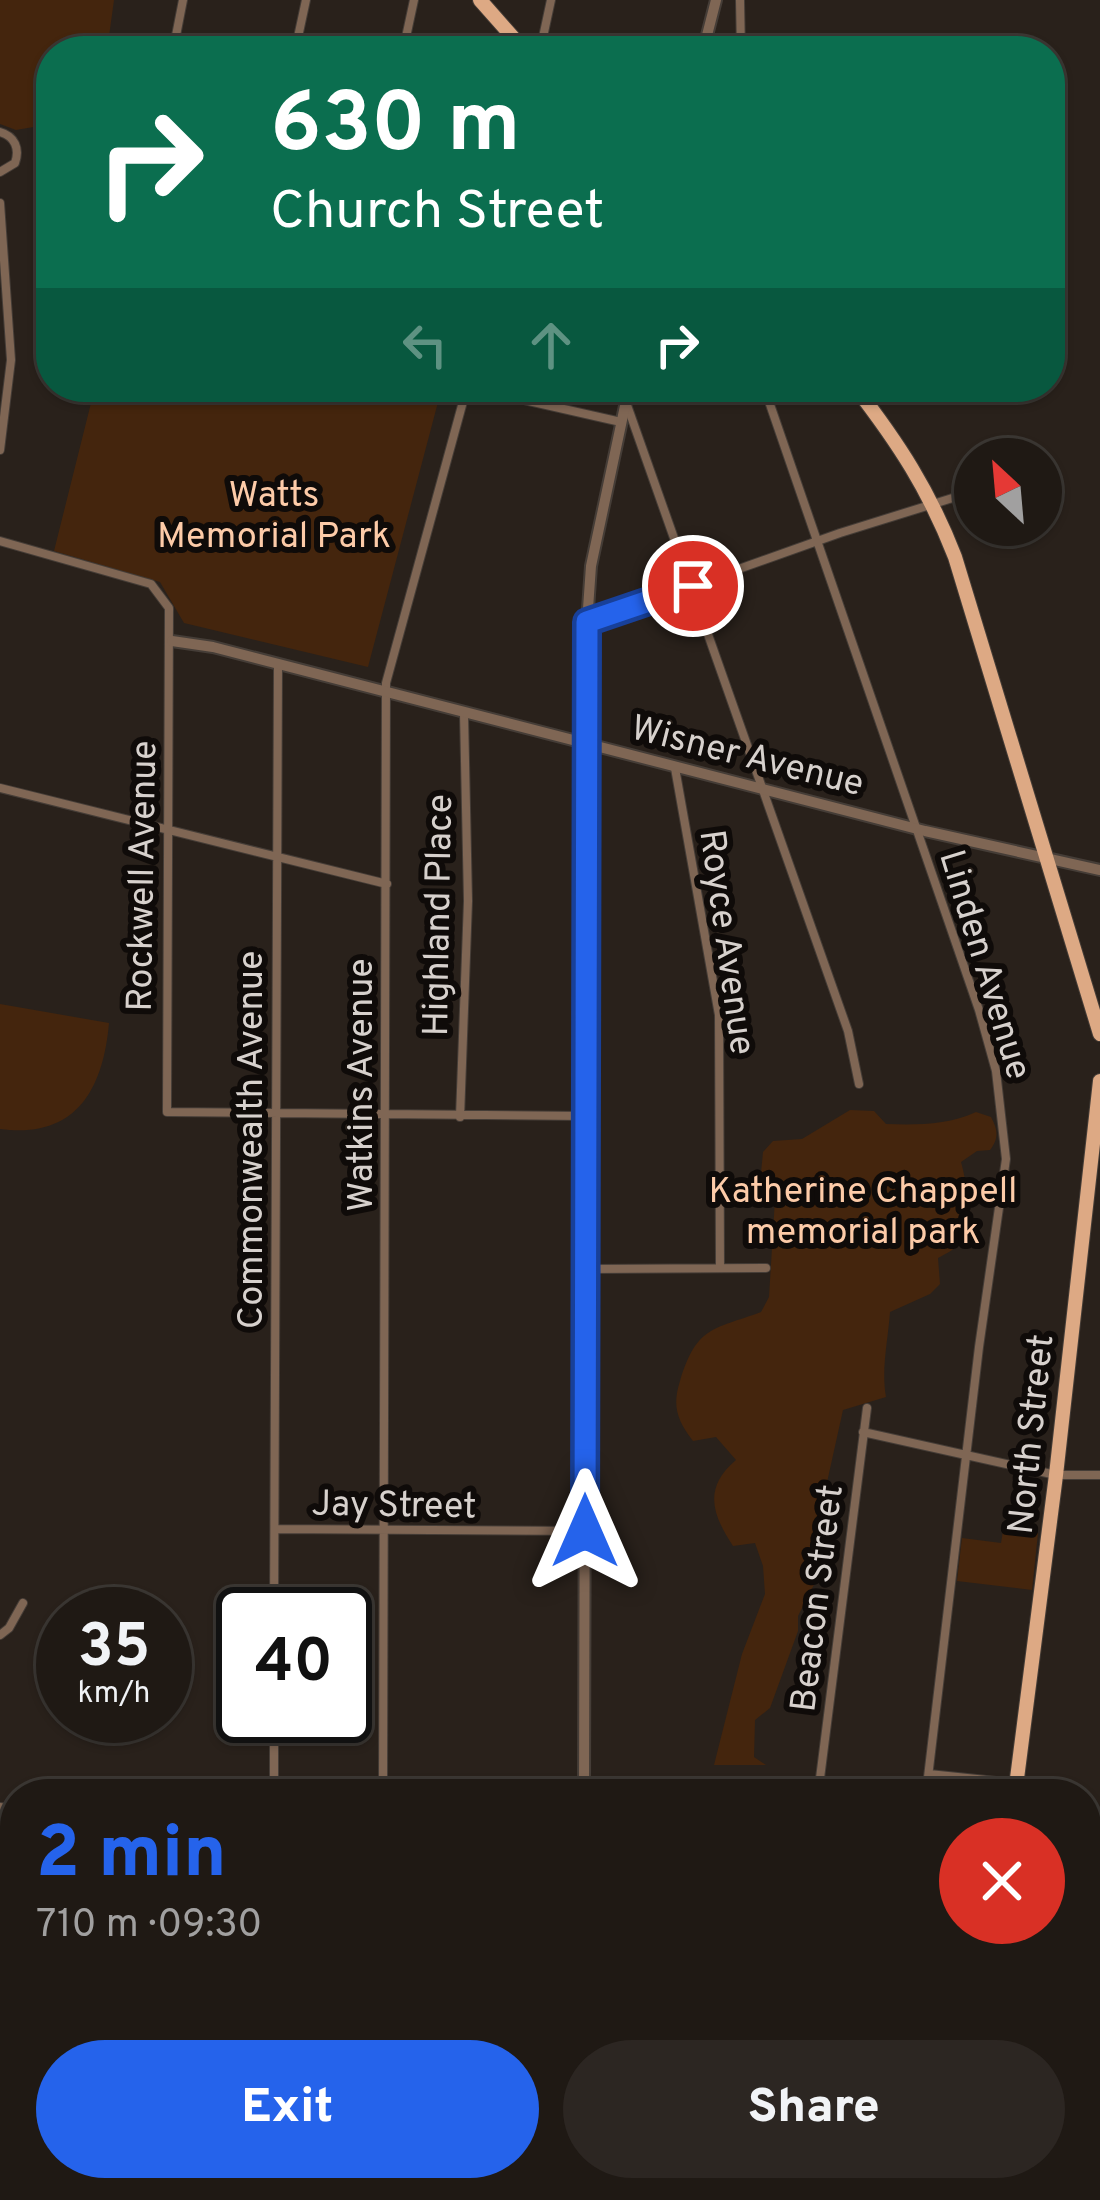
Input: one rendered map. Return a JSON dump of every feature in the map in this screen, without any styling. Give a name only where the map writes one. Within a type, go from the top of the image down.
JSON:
[{"type":"main road","points":[[480,0],[512,36]]},
{"type":"main road","points":[[867,402],[903,449],[934,503],[955,557],[1100,1034]]},
{"type":"main road","name":"North Street","points":[[1016,1779],[1100,1081]]},
{"type":"street","points":[[176,36],[183,0]]},
{"type":"street","points":[[298,36],[306,0]]},
{"type":"street","points":[[407,36],[414,0]]},
{"type":"street","points":[[543,36],[551,0]]},
{"type":"street","points":[[707,36],[716,0]]},
{"type":"street","points":[[740,0],[740,36]]},
{"type":"street","points":[[0,132],[15,143],[17,156],[10,168],[0,172]]},
{"type":"street","points":[[0,203],[11,360],[0,450]]},
{"type":"street","name":"Watkins Avenue","points":[[382,1779],[386,683],[463,402]]},
{"type":"street","points":[[532,402],[622,423]]},
{"type":"street","name":"Linden Avenue","points":[[769,402],[979,1010],[996,1071],[1004,1126],[1006,1159],[928,1779]]},
{"type":"street","points":[[584,1779],[587,622],[591,566],[626,403]]},
{"type":"street","points":[[626,403],[848,1031],[859,1084]]},
{"type":"street","points":[[587,622],[954,497]]},
{"type":"street","points":[[0,542],[151,584],[169,608],[172,641]]},
{"type":"street","name":"Wisner Avenue","points":[[172,641],[213,647],[917,829],[1100,870]]},
{"type":"street","name":"Rockwell Avenue","points":[[172,641],[167,1112],[276,1114]]},
{"type":"street","name":"Commonwealth Avenue","points":[[274,1587],[278,665]]},
{"type":"street","name":"Highland Place","points":[[460,1117],[468,901],[464,714]]},
{"type":"street","name":"Royce Avenue","points":[[675,767],[719,1015],[720,1268]]},
{"type":"street","points":[[0,788],[387,884]]},
{"type":"street","points":[[276,1114],[587,1116]]},
{"type":"street","points":[[586,1269],[766,1268]]},
{"type":"street","name":"Beacon Street","points":[[820,1779],[866,1408]]},
{"type":"street","points":[[863,1432],[1056,1475],[1100,1475]]},
{"type":"street","name":"Jay Street","points":[[274,1529],[585,1531]]},
{"type":"street","points":[[0,1635],[10,1628],[22,1603]]},
{"type":"street","points":[[274,1743],[274,1779]]},
{"type":"street","points":[[929,1774],[960,1779]]},
{"type":"green space","points":[[0,0],[114,0],[109,36],[36,36],[36,127],[16,130],[0,124]]},
{"type":"green space","name":"Watts Memorial Park","points":[[91,402],[438,402],[368,667],[184,623],[160,582],[54,551]]},
{"type":"green space","points":[[0,1004],[109,1023],[92,1089],[66,1118],[26,1130],[0,1129]]},
{"type":"green space","name":"Katherine Chappell memorial park","points":[[850,1110],[874,1111],[886,1124],[943,1122],[976,1112],[991,1117],[996,1138],[990,1150],[977,1151],[961,1162],[966,1222],[959,1243],[938,1258],[940,1284],[930,1294],[890,1312],[886,1397],[843,1410],[818,1523],[823,1567],[798,1616],[798,1631],[770,1708],[755,1720],[754,1757],[766,1765],[714,1765],[742,1654],[765,1594],[763,1566],[755,1543],[733,1546],[716,1512],[715,1491],[736,1460],[716,1437],[693,1441],[683,1426],[676,1398],[686,1363],[700,1340],[718,1327],[761,1312],[769,1297],[776,1183],[761,1173],[763,1152],[773,1141],[802,1139]]},
{"type":"green space","points":[[1003,1531],[1038,1533],[1032,1590],[957,1581],[962,1538],[1001,1543]]},
{"type":"route","points":[[585,1531],[587,622],[693,586]]}]
